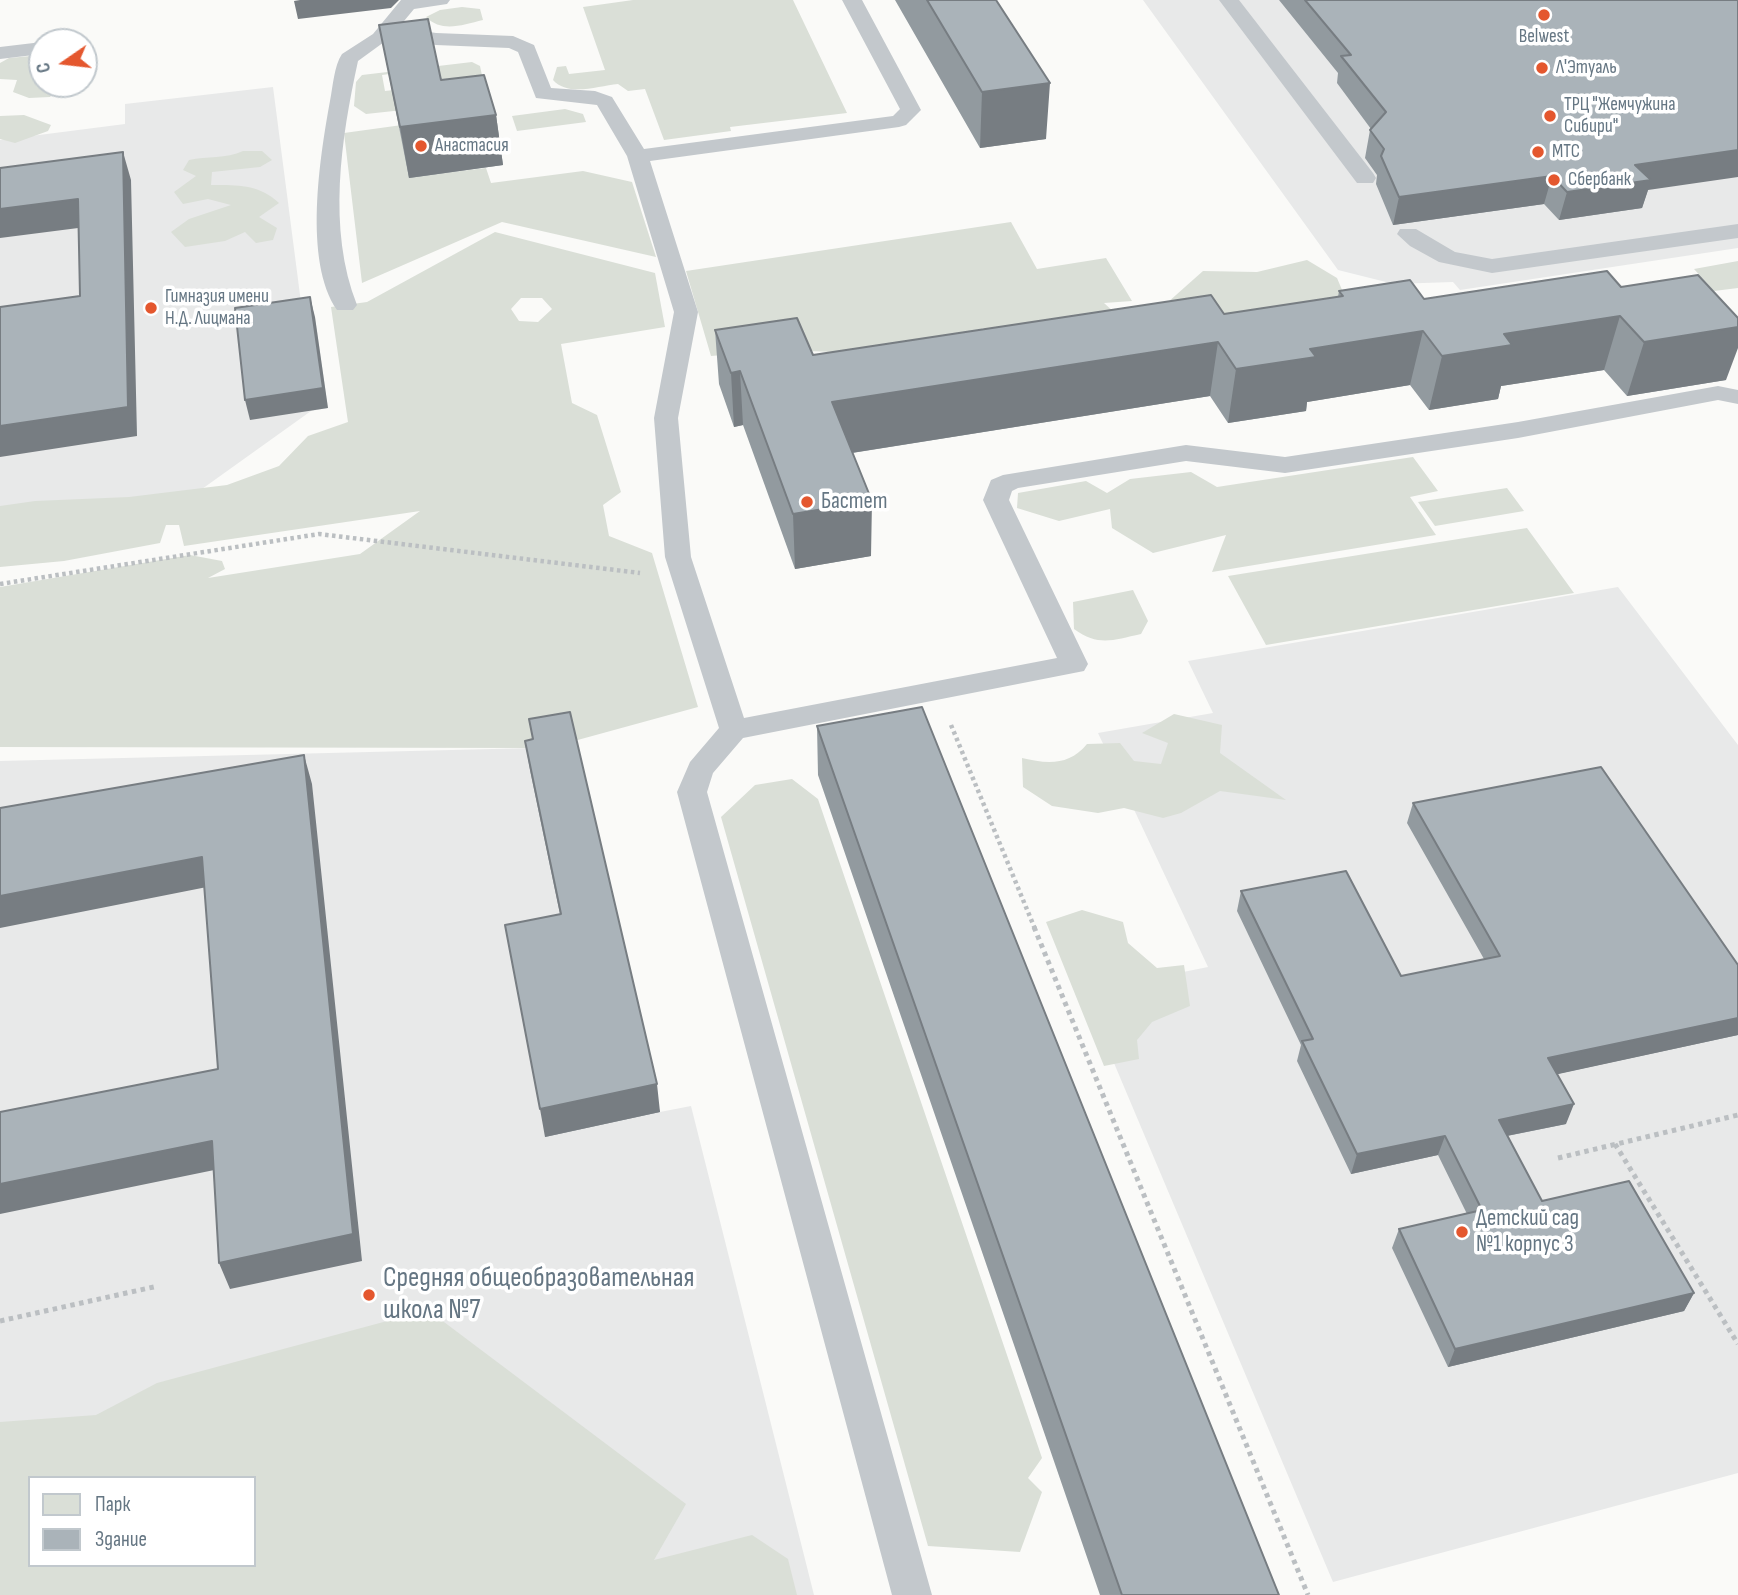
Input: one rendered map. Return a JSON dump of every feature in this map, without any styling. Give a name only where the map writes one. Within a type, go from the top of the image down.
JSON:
[{"type":"lane","points":[[345,305],[338,294],[333,263],[329,183],[334,129],[349,58],[387,31],[408,2],[440,0]]},
{"type":"lane","points":[[638,156],[899,121],[911,110],[852,0]]},
{"type":"lane","points":[[1229,0],[1365,178]]},
{"type":"lane","points":[[387,31],[436,39],[513,42],[527,49],[543,94],[595,97],[605,101],[638,156],[686,312],[666,418],[678,557],[734,730]]},
{"type":"lane","points":[[0,54],[28,50]]},
{"type":"lane","points":[[1408,234],[1432,253],[1463,264],[1492,266],[1738,231]]},
{"type":"lane","points":[[912,1595],[692,792],[700,769],[734,730],[1074,664],[996,500],[1000,486],[1012,481],[1186,453],[1285,465],[1518,430],[1718,393],[1738,397]]},
{"type":"path","points":[[0,584],[319,534],[683,579]]},
{"type":"path","points":[[937,691],[1308,1595]]},
{"type":"path","points":[[1558,1158],[1738,1115]]},
{"type":"path","points":[[1615,1144],[1738,1344]]},
{"type":"path","points":[[0,1321],[158,1286]]},
{"type":"shaded area","points":[[1143,0],[1738,0],[1738,248],[1460,290],[1453,282],[1394,284],[1338,270]]},
{"type":"shaded area","name":"Гимназия имени Н.Д. Лицмана","points":[[273,87],[303,318],[315,317],[328,408],[311,411],[188,499],[0,529],[0,140],[125,124],[125,104]]},
{"type":"shaded area","name":"Детский сад №1 корпус 3","points":[[1618,587],[1738,745],[1738,1473],[1333,1582],[1084,992],[1208,967],[1098,733],[1213,713],[1188,661]]},
{"type":"shaded area","name":"Средняя общеобразовательная школа №7","points":[[534,748],[660,1112],[691,1106],[814,1595],[0,1595],[0,761]]},
{"type":"green space","points":[[633,0],[793,0],[847,113],[730,127],[731,131],[664,140],[645,89],[628,91],[618,84],[575,89],[559,85],[553,80],[557,67],[566,66],[569,74],[605,70],[583,7]]},
{"type":"green space","points":[[462,7],[480,9],[483,20],[446,26],[426,17],[440,10]]},
{"type":"green space","points":[[28,56],[28,98],[13,92],[17,80],[0,79],[0,63],[9,58]]},
{"type":"green space","points":[[472,62],[480,66],[485,89],[468,103],[366,114],[354,106],[356,82],[362,75]],"holes":[[[435,68],[439,85],[385,91],[382,75]]]},
{"type":"green space","points":[[565,109],[583,114],[586,122],[517,131],[512,116]]},
{"type":"green space","points":[[489,113],[409,177],[486,168],[491,183],[583,171],[632,182],[656,257],[502,222],[362,283],[344,133]]},
{"type":"green space","points":[[24,115],[51,125],[48,131],[15,143],[0,139],[0,116]]},
{"type":"green space","points":[[243,151],[262,151],[272,160],[260,167],[212,172],[211,185],[256,189],[279,203],[259,217],[277,228],[273,240],[256,243],[245,232],[225,241],[185,247],[171,232],[189,219],[231,205],[208,199],[183,204],[174,192],[196,176],[183,170],[189,160]]},
{"type":"green space","points":[[1011,222],[1037,269],[1106,258],[1132,301],[1104,303],[1115,313],[997,342],[983,328],[970,337],[834,352],[781,350],[711,356],[686,271]]},
{"type":"green space","points":[[495,232],[655,273],[665,327],[561,344],[572,403],[597,415],[621,492],[603,505],[609,536],[652,553],[698,707],[574,741],[534,748],[0,747],[0,587],[190,555],[222,561],[225,569],[208,578],[360,554],[420,511],[184,546],[179,525],[166,525],[160,543],[64,561],[0,567],[0,506],[35,501],[129,497],[227,485],[279,466],[308,436],[348,422],[331,307],[367,302]],"holes":[[[521,298],[542,298],[552,309],[538,322],[519,321],[511,309]]]},
{"type":"green space","points":[[1307,260],[1337,278],[1348,304],[1316,341],[1167,303],[1203,271],[1257,272]]},
{"type":"green space","points":[[1738,261],[1738,288],[1714,291],[1694,269]]},
{"type":"green space","points":[[1413,457],[1438,491],[1410,497],[1436,535],[1212,572],[1226,535],[1153,553],[1112,528],[1110,509],[1059,521],[1017,508],[1018,493],[1086,481],[1107,493],[1130,479],[1191,472],[1217,487]]},
{"type":"green space","points":[[1507,488],[1524,511],[1435,526],[1418,502]]},
{"type":"green space","points":[[1527,528],[1574,593],[1266,645],[1228,576]]},
{"type":"green space","points":[[1133,590],[1148,621],[1141,634],[1114,640],[1099,640],[1074,629],[1073,602]]},
{"type":"green space","points":[[1174,714],[1222,725],[1220,753],[1286,800],[1220,791],[1181,813],[1163,818],[1124,808],[1098,813],[1052,806],[1023,787],[1022,758],[1057,762],[1073,756],[1087,744],[1120,743],[1134,761],[1161,764],[1168,743],[1142,733]]},
{"type":"green space","points":[[792,779],[818,799],[1042,1458],[1028,1478],[1042,1492],[1020,1552],[928,1546],[721,817],[755,785]]},
{"type":"green space","points":[[1082,910],[1123,922],[1128,943],[1157,968],[1184,965],[1190,1006],[1152,1022],[1137,1040],[1139,1059],[1104,1066],[1046,922]]},
{"type":"green space","points":[[428,1310],[686,1504],[654,1560],[752,1535],[788,1559],[797,1595],[0,1595],[0,1422],[96,1415],[157,1383]]},
{"type":"building","points":[[927,0],[996,0],[1050,83],[982,92]]},
{"type":"building","name":"ТРЦ \"Жемчужина Сибири\"","points":[[1305,0],[1738,0],[1738,150],[1635,165],[1651,180],[1567,192],[1552,176],[1399,197],[1381,156],[1384,149],[1370,130],[1386,112],[1341,56],[1351,55]]},
{"type":"building","points":[[428,19],[441,80],[484,75],[496,115],[400,127],[379,25]]},
{"type":"building","points":[[123,152],[128,407],[0,426],[0,307],[80,296],[78,199],[0,209],[0,168]]},
{"type":"building","points":[[1607,271],[1621,287],[1698,275],[1738,318],[1738,327],[1644,342],[1620,316],[1504,334],[1512,345],[1442,356],[1423,331],[1310,349],[1316,357],[1236,369],[1218,342],[832,402],[872,501],[793,514],[740,371],[731,373],[715,330],[797,318],[813,355],[1211,295],[1224,314],[1343,296],[1339,291],[1410,280],[1424,299]]},
{"type":"building","points":[[310,297],[323,388],[245,400],[235,308]]},
{"type":"building","points":[[922,707],[1279,1595],[1122,1595],[817,726]]},
{"type":"building","points":[[570,712],[657,1084],[540,1109],[505,925],[561,914],[525,741],[533,739],[529,719]]},
{"type":"building","points":[[304,755],[353,1234],[219,1263],[212,1141],[0,1184],[0,1112],[218,1069],[202,857],[0,896],[0,808]]},
{"type":"building","points":[[1601,767],[1738,965],[1738,1018],[1548,1058],[1574,1104],[1499,1120],[1542,1201],[1629,1181],[1694,1293],[1455,1349],[1399,1229],[1482,1210],[1445,1136],[1357,1154],[1302,1041],[1313,1039],[1241,891],[1346,871],[1401,976],[1500,956],[1413,803]]},
{"type":"place","name":"Belwest","points":[[1544,15]]},
{"type":"place","name":"Л'Этуаль","points":[[1542,68]]},
{"type":"place","name":"ТРЦ \"Жемчужина Сибири\"","points":[[1550,116]]},
{"type":"place","name":"Анастасия","points":[[421,146]]},
{"type":"place","name":"МТС","points":[[1538,152]]},
{"type":"place","name":"Сбербанк","points":[[1554,180]]},
{"type":"place","name":"Гимназия имени Н.Д. Лицмана","points":[[151,308]]},
{"type":"place","name":"Бастет","points":[[807,502]]},
{"type":"place","name":"Детский сад №1 корпус 3","points":[[1462,1232]]},
{"type":"place","name":"Средняя общеобразовательная школа №7","points":[[369,1295]]}]
